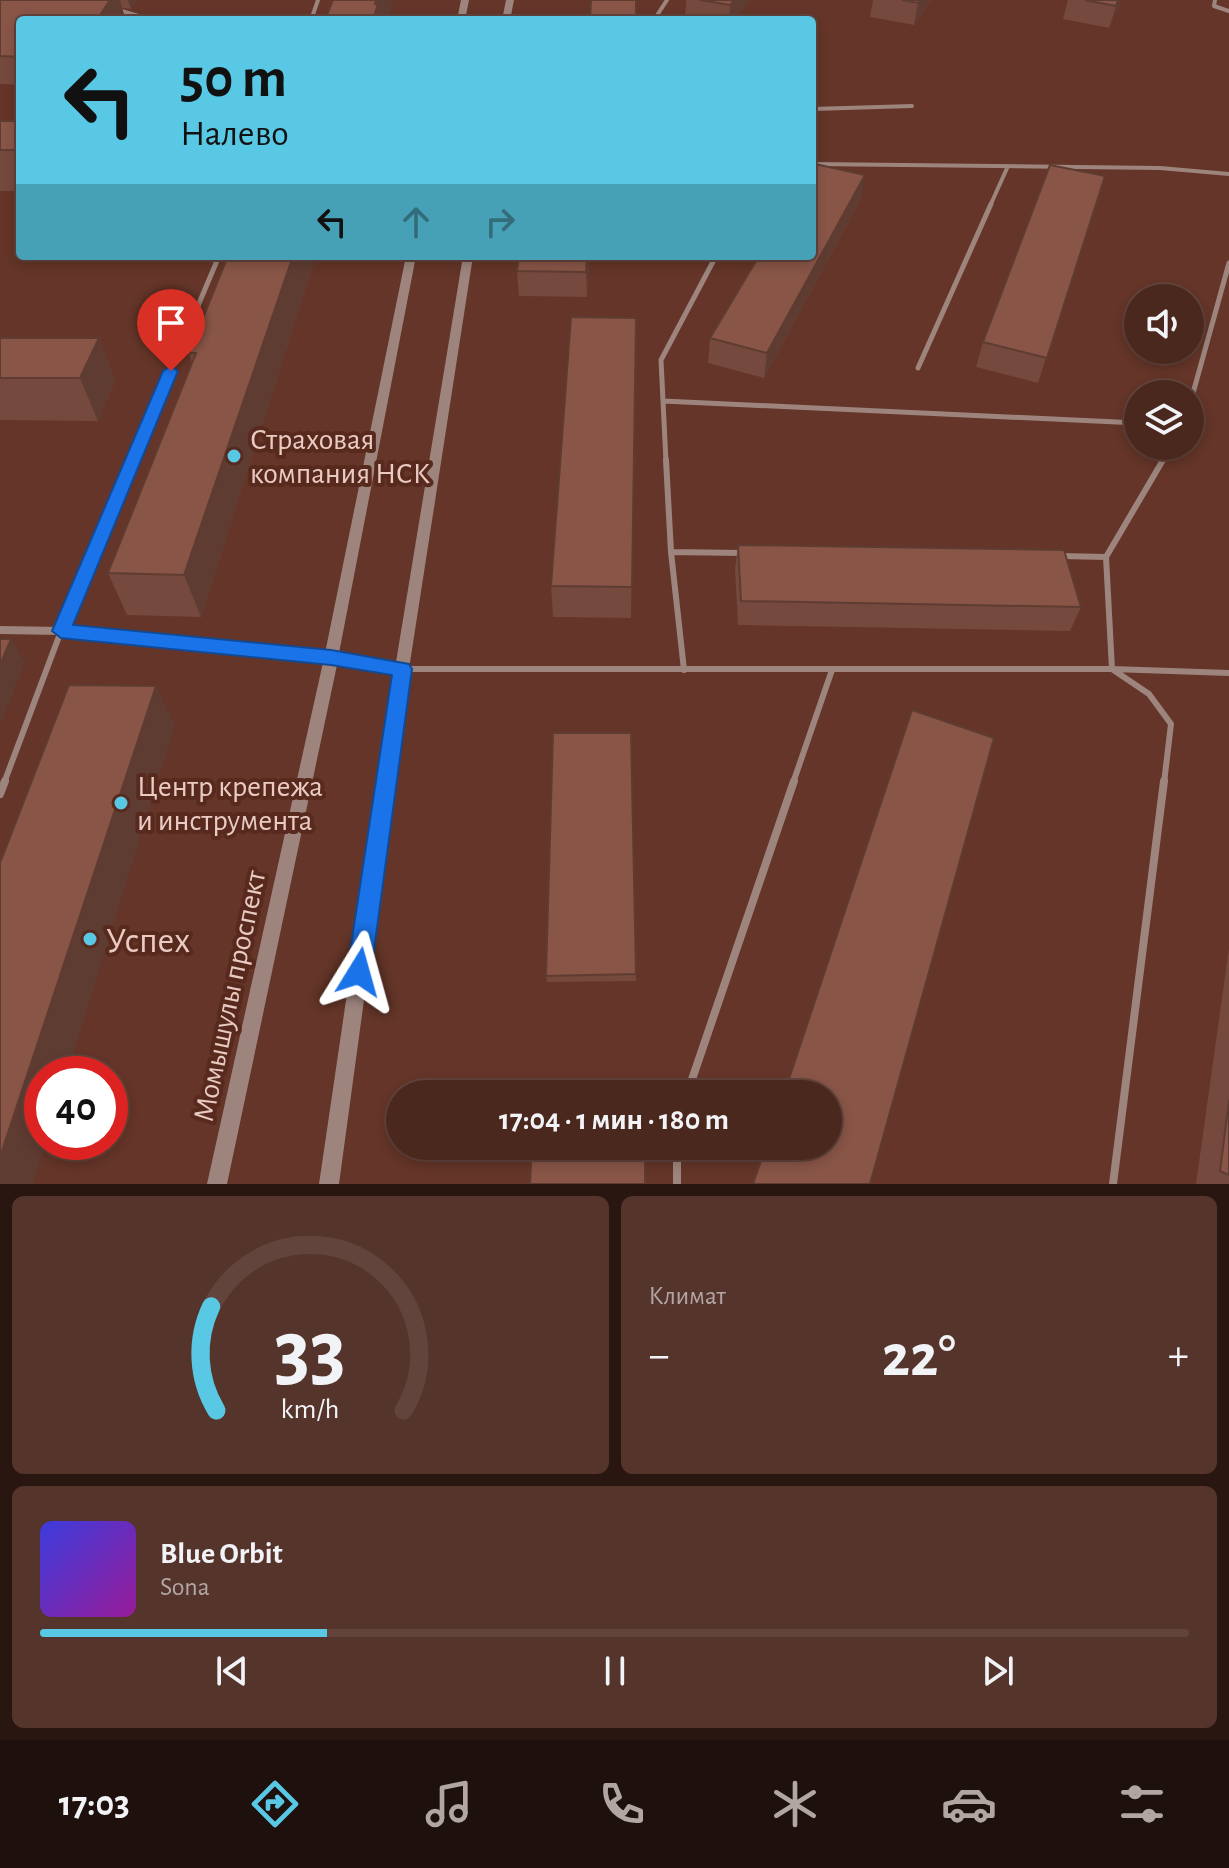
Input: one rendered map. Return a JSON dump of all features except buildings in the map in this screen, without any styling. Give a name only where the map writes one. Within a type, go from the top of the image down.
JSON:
[{"type":"street","name":"Момышулы проспект","points":[[217,1184],[331,658],[410,260]]},
{"type":"street","points":[[329,1184],[402,669],[467,260]]},
{"type":"street","points":[[0,630],[61,631],[331,658],[402,669]]},
{"type":"lane","points":[[1215,0],[1214,6],[1229,11]]},
{"type":"lane","points":[[113,9],[138,16]]},
{"type":"lane","points":[[816,109],[912,106]]},
{"type":"lane","points":[[816,164],[1160,168],[1229,174]]},
{"type":"lane","points":[[918,368],[1008,166]]},
{"type":"lane","points":[[0,794],[61,631],[217,260]]},
{"type":"lane","points":[[684,670],[671,552],[661,360],[714,260]]},
{"type":"lane","points":[[1197,380],[1229,263]]},
{"type":"lane","points":[[663,401],[1124,422]]},
{"type":"lane","points":[[1112,669],[1106,557],[1163,460]]},
{"type":"lane","points":[[671,552],[748,553]]},
{"type":"lane","points":[[1059,556],[1106,557]]},
{"type":"lane","points":[[402,669],[1112,669],[1229,673]]},
{"type":"lane","points":[[1112,669],[1149,694],[1171,724],[1113,1184]]},
{"type":"lane","points":[[692,1080],[832,670]]},
{"type":"lane","points":[[677,1160],[677,1184]]},
{"type":"place","name":"Страховая компания НСК","points":[[234,456]]},
{"type":"place","name":"Центр крепежа и инструмента","points":[[121,803]]},
{"type":"place","name":"Успех","points":[[90,939]]},
{"type":"route","points":[[171,371],[61,631],[331,658],[402,669],[359,972]]}]
